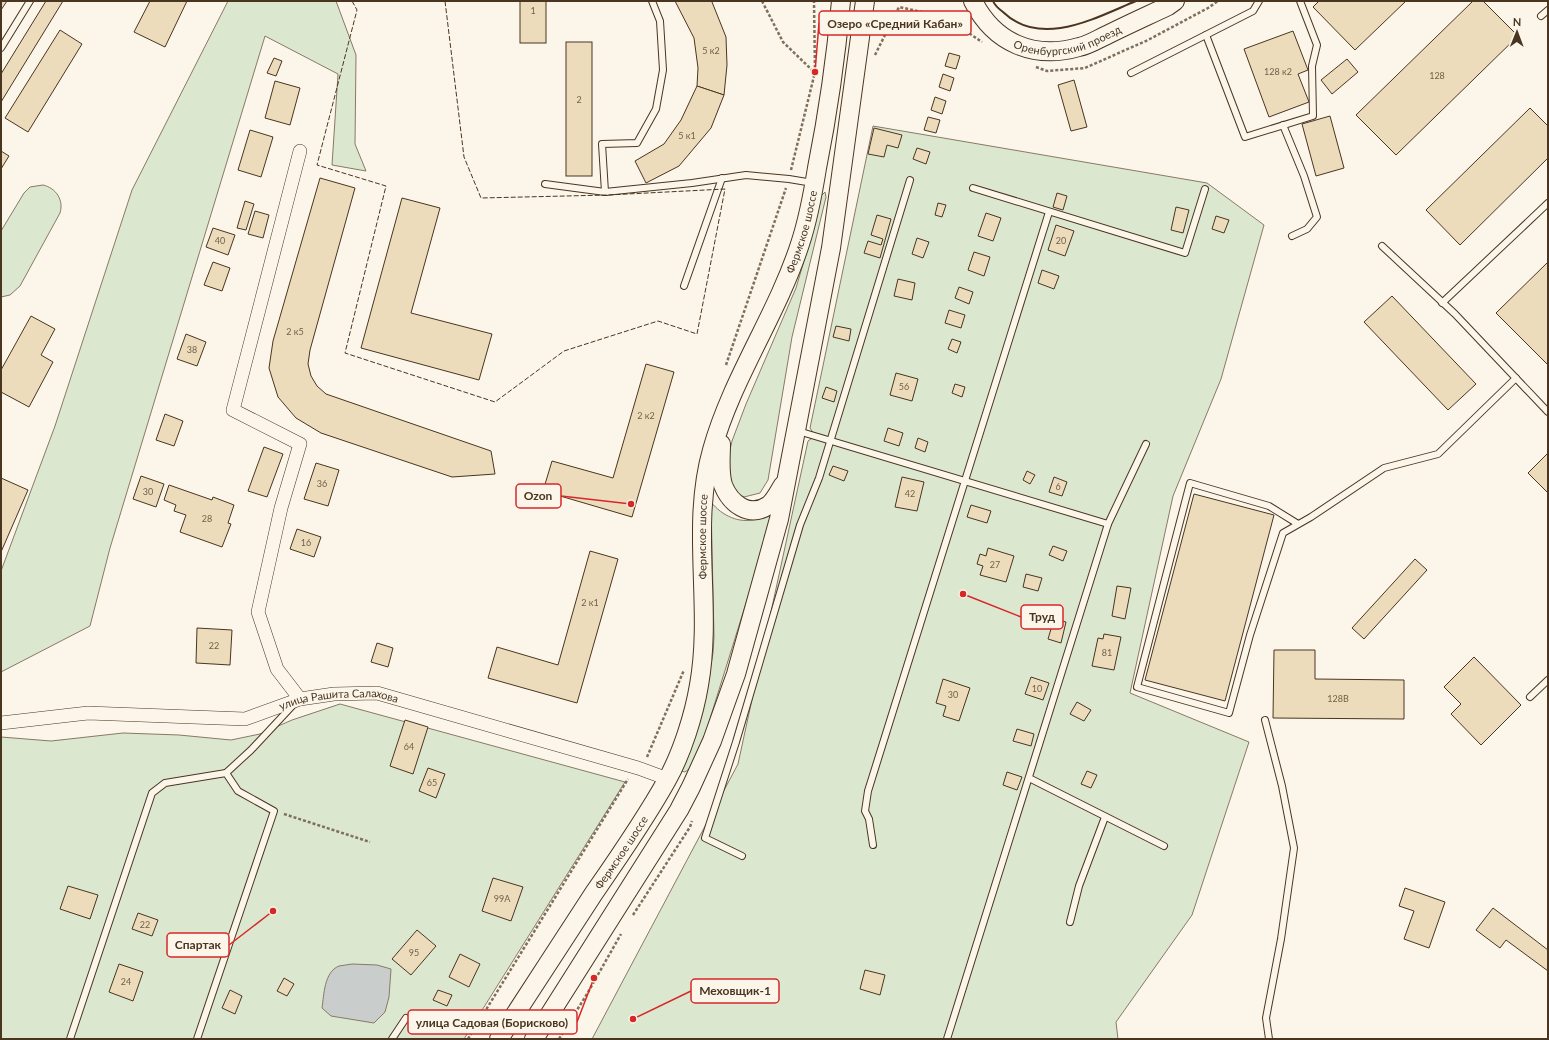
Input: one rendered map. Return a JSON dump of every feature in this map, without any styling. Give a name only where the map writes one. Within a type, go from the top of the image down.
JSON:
[{"type":"main road","name":"Фермское шоссе","points":[[499,1039],[668,779],[691,720],[704,655],[702,529],[705,485],[711,454],[721,420],[782,289],[801,243],[822,141],[841,1]]},
{"type":"main road","name":"Оренбургский проезд","points":[[973,1],[979,12],[998,34],[1014,44],[1030,50],[1055,52],[1081,47],[1168,6],[1175,1]]},
{"type":"main road","points":[[534,1039],[679,810],[691,788],[712,741],[736,674],[779,519],[788,476],[831,248],[864,2]]},
{"type":"main road","points":[[721,420],[720,469],[723,484],[730,498],[738,506],[749,510],[759,509],[769,505],[777,496],[788,476]]},
{"type":"main road","points":[[668,779],[691,788]]},
{"type":"street","points":[[300,150],[234,410],[300,444],[281,508],[258,612],[277,669],[300,699]]},
{"type":"street","name":"улица Рашита Салахова","points":[[1,723],[88,713],[245,719],[300,699],[334,694],[377,693],[638,768],[668,779]]},
{"type":"lane","points":[[1,48],[3,39],[30,1]]},
{"type":"lane","points":[[605,192],[602,144],[637,143],[656,110],[663,70],[660,21],[652,1]]},
{"type":"lane","points":[[1131,73],[1254,11],[1259,1]]},
{"type":"lane","points":[[1206,35],[1245,137],[1313,116],[1312,66],[1317,45],[1300,1]]},
{"type":"lane","points":[[1541,16],[1548,10]]},
{"type":"lane","points":[[1284,125],[1304,176],[1316,218],[1308,229],[1292,236]]},
{"type":"lane","points":[[545,184],[605,192],[692,183],[746,175],[789,179],[814,184]]},
{"type":"lane","points":[[684,286],[722,178]]},
{"type":"lane","points":[[742,856],[705,838],[736,742],[800,525],[820,478],[910,180]]},
{"type":"lane","points":[[973,188],[1185,253],[1205,189]]},
{"type":"lane","points":[[1442,303],[1548,203]]},
{"type":"lane","points":[[873,845],[869,818],[865,812],[868,790],[1049,212]]},
{"type":"lane","points":[[1382,246],[1442,303],[1548,412]]},
{"type":"lane","points":[[1298,524],[1269,506],[1190,483],[1137,687],[1229,713],[1250,635],[1283,533],[1298,524],[1384,468],[1438,454],[1516,378]]},
{"type":"lane","points":[[796,431],[1108,524]]},
{"type":"lane","points":[[947,1039],[1108,524],[1146,444]]},
{"type":"lane","points":[[1530,697],[1548,680]]},
{"type":"lane","points":[[70,1039],[152,793],[165,783],[226,773],[251,750],[300,699]]},
{"type":"lane","points":[[1265,720],[1282,786],[1294,848],[1266,1018],[1269,1039]]},
{"type":"lane","points":[[197,1039],[274,811],[238,791],[226,773]]},
{"type":"lane","points":[[1028,778],[1164,846]]},
{"type":"lane","points":[[1070,922],[1079,886],[1105,817]]},
{"type":"lane","points":[[392,1039],[406,1018]]},
{"type":"path","points":[[762,1],[783,42],[815,72]]},
{"type":"path","points":[[724,372],[789,179],[815,72],[814,1]]},
{"type":"path","points":[[468,1039],[628,779],[648,757],[684,670]]},
{"type":"path","points":[[274,811],[370,842]]},
{"type":"green space","points":[[228,1],[336,1],[356,55],[355,144],[366,171],[332,165],[338,74],[265,36],[110,548],[90,626],[1,672],[1,571],[55,426],[132,190]]},
{"type":"green space","points":[[873,126],[1207,183],[1264,225],[1221,379],[1173,496],[1130,693],[1249,742],[1192,915],[1116,1022],[1118,1039],[592,1039],[738,764],[808,441],[815,436],[810,428]]},
{"type":"green space","points":[[43,185],[52,189],[58,195],[61,204],[60,213],[20,286],[10,295],[1,297],[1,231],[24,193],[30,187]]},
{"type":"green space","points":[[825,192],[826,197],[792,337],[768,480],[760,493],[744,497],[733,492],[726,467],[732,441],[746,404],[796,288],[814,227],[821,196]]},
{"type":"green space","points":[[711,502],[726,515],[738,520],[756,519],[771,512],[767,532],[751,587],[704,738],[689,769],[685,772],[681,771],[705,698],[713,653],[714,637]]},
{"type":"green space","points":[[340,704],[625,782],[464,1039],[1,1039],[1,737],[51,741],[123,733],[179,735],[231,740],[260,734],[292,720]]},
{"type":"shaded area","points":[[352,964],[377,965],[391,969],[389,997],[385,1012],[374,1023],[331,1016],[322,1008],[324,991],[330,973],[339,966]]},
{"type":"building","points":[[1,1],[7,1],[1,10]]},
{"type":"building","points":[[46,1],[63,1],[1,102],[1,74]]},
{"type":"building","points":[[150,1],[187,1],[165,47],[134,32]]},
{"type":"building","points":[[520,1],[546,1],[546,43],[520,43]]},
{"type":"building","points":[[675,1],[712,1],[726,37],[727,65],[724,95],[697,86],[698,68],[694,38]]},
{"type":"building","points":[[1319,1],[1406,1],[1355,50],[1313,7]]},
{"type":"building","points":[[1473,1],[1483,1],[1518,36],[1396,155],[1356,115]]},
{"type":"building","points":[[60,30],[82,44],[28,132],[5,118]]},
{"type":"building","points":[[1293,31],[1308,70],[1298,74],[1309,102],[1269,117],[1244,49]]},
{"type":"building","points":[[566,42],[592,42],[592,176],[566,176]]},
{"type":"building","points":[[949,53],[960,56],[956,69],[945,66]]},
{"type":"building","points":[[274,58],[282,61],[276,76],[267,73]]},
{"type":"building","points":[[1347,59],[1358,72],[1332,94],[1321,80]]},
{"type":"building","points":[[943,74],[954,78],[950,91],[939,87]]},
{"type":"building","points":[[1074,80],[1087,127],[1071,131],[1058,85]]},
{"type":"building","points":[[275,81],[300,88],[290,125],[265,118]]},
{"type":"building","points":[[697,86],[724,95],[711,128],[679,166],[646,183],[635,161],[664,144],[681,120]]},
{"type":"building","points":[[935,97],[946,101],[942,114],[931,110]]},
{"type":"building","points":[[1530,108],[1548,126],[1548,158],[1460,245],[1426,210]]},
{"type":"building","points":[[1330,116],[1344,168],[1316,176],[1302,124]]},
{"type":"building","points":[[928,117],[940,120],[936,133],[924,130]]},
{"type":"building","points":[[874,128],[902,135],[898,148],[887,145],[884,157],[868,154]]},
{"type":"building","points":[[250,130],[273,137],[261,177],[238,170]]},
{"type":"building","points":[[917,148],[930,152],[926,164],[913,159]]},
{"type":"building","points":[[1,151],[9,156],[1,169]]},
{"type":"building","points":[[320,178],[355,188],[310,350],[308,364],[311,376],[317,386],[326,394],[491,451],[495,474],[452,477],[321,433],[296,418],[278,397],[269,368],[273,341]]},
{"type":"building","points":[[1057,193],[1067,196],[1063,210],[1053,207]]},
{"type":"building","points":[[402,198],[440,208],[411,313],[492,334],[479,380],[361,348]]},
{"type":"building","points":[[245,201],[254,204],[246,230],[237,228]]},
{"type":"building","points":[[938,203],[946,205],[942,217],[935,215]]},
{"type":"building","points":[[1176,207],[1189,210],[1183,233],[1171,230]]},
{"type":"building","points":[[255,211],[269,215],[263,238],[248,234]]},
{"type":"building","points":[[986,213],[1001,218],[993,241],[978,236]]},
{"type":"building","points":[[877,215],[891,219],[880,258],[864,253],[868,241],[881,245],[883,239],[871,235]]},
{"type":"building","points":[[1216,216],[1229,220],[1224,233],[1212,229]]},
{"type":"building","points":[[1056,225],[1074,231],[1065,256],[1048,250]]},
{"type":"building","points":[[213,228],[235,235],[228,255],[206,247]]},
{"type":"building","points":[[917,238],[929,242],[923,258],[912,254]]},
{"type":"building","points":[[974,252],[990,257],[984,276],[968,270]]},
{"type":"building","points":[[213,262],[230,268],[222,291],[204,285]]},
{"type":"building","points":[[1548,262],[1548,365],[1496,313]]},
{"type":"building","points":[[1042,270],[1059,276],[1054,289],[1038,283]]},
{"type":"building","points":[[898,279],[915,283],[912,300],[894,296]]},
{"type":"building","points":[[959,287],[973,292],[969,304],[955,298]]},
{"type":"building","points":[[1392,296],[1476,384],[1448,410],[1364,322]]},
{"type":"building","points":[[949,310],[965,315],[961,328],[945,323]]},
{"type":"building","points":[[31,316],[55,329],[41,355],[53,362],[29,407],[1,392],[1,370]]},
{"type":"building","points":[[836,326],[851,329],[849,341],[833,337]]},
{"type":"building","points":[[186,334],[206,342],[197,366],[177,359]]},
{"type":"building","points":[[952,339],[961,342],[957,353],[948,349]]},
{"type":"building","points":[[646,364],[674,372],[632,517],[543,491],[552,461],[613,478]]},
{"type":"building","points":[[896,373],[918,379],[912,401],[890,395]]},
{"type":"building","points":[[955,384],[965,387],[962,397],[952,393]]},
{"type":"building","points":[[826,387],[837,391],[834,402],[822,398]]},
{"type":"building","points":[[165,414],[183,421],[174,446],[156,440]]},
{"type":"building","points":[[888,428],[903,433],[899,446],[884,441]]},
{"type":"building","points":[[918,438],[928,442],[925,452],[915,448]]},
{"type":"building","points":[[264,447],[283,454],[267,497],[248,491]]},
{"type":"building","points":[[1547,454],[1548,455],[1548,493],[1528,473]]},
{"type":"building","points":[[316,463],[339,470],[328,506],[304,499]]},
{"type":"building","points":[[833,466],[848,471],[844,481],[829,475]]},
{"type":"building","points":[[1027,471],[1035,475],[1030,484],[1023,480]]},
{"type":"building","points":[[141,476],[164,484],[156,507],[133,499]]},
{"type":"building","points":[[902,477],[924,482],[917,511],[895,507]]},
{"type":"building","points":[[1054,477],[1067,482],[1062,496],[1049,492]]},
{"type":"building","points":[[1,478],[28,490],[1,552]]},
{"type":"building","points":[[169,485],[212,500],[213,497],[234,505],[228,523],[231,524],[222,547],[180,532],[186,515],[174,511],[176,505],[164,500]]},
{"type":"building","points":[[1194,494],[1274,515],[1225,701],[1145,680]]},
{"type":"building","points":[[971,505],[991,511],[987,523],[967,517]]},
{"type":"building","points":[[297,529],[321,537],[314,557],[290,549]]},
{"type":"building","points":[[1053,546],[1067,551],[1063,561],[1049,555]]},
{"type":"building","points":[[988,548],[1014,556],[1006,582],[980,575],[983,566],[977,564],[980,554],[986,556]]},
{"type":"building","points":[[590,551],[618,559],[577,703],[488,678],[497,647],[558,665]]},
{"type":"building","points":[[1415,559],[1427,570],[1364,639],[1352,628]]},
{"type":"building","points":[[1026,574],[1042,578],[1038,591],[1023,587]]},
{"type":"building","points":[[1117,586],[1131,588],[1125,619],[1112,616]]},
{"type":"building","points":[[1054,619],[1066,622],[1061,643],[1048,639]]},
{"type":"building","points":[[197,628],[232,630],[230,665],[196,663]]},
{"type":"building","points":[[1104,634],[1121,637],[1114,670],[1092,666],[1098,638],[1103,639]]},
{"type":"building","points":[[377,643],[393,648],[388,667],[371,662]]},
{"type":"building","points":[[1274,650],[1315,650],[1315,679],[1404,680],[1404,719],[1273,718]]},
{"type":"building","points":[[1474,657],[1521,705],[1481,745],[1451,714],[1461,704],[1444,687]]},
{"type":"building","points":[[1031,677],[1049,683],[1043,700],[1025,694]]},
{"type":"building","points":[[943,679],[970,688],[959,721],[943,716],[946,706],[936,703]]},
{"type":"building","points":[[1077,702],[1091,710],[1084,721],[1070,714]]},
{"type":"building","points":[[405,720],[428,727],[413,774],[390,766]]},
{"type":"building","points":[[1017,729],[1034,734],[1031,746],[1013,741]]},
{"type":"building","points":[[428,768],[445,774],[436,798],[419,791]]},
{"type":"building","points":[[1087,771],[1097,775],[1091,788],[1081,784]]},
{"type":"building","points":[[1007,772],[1022,777],[1017,790],[1003,785]]},
{"type":"building","points":[[493,878],[523,887],[511,921],[482,911]]},
{"type":"building","points":[[68,886],[98,895],[90,919],[60,909]]},
{"type":"building","points":[[1405,888],[1445,902],[1429,948],[1404,939],[1414,911],[1399,906]]},
{"type":"building","points":[[1493,908],[1548,950],[1548,971],[1506,940],[1500,948],[1476,930]]},
{"type":"building","points":[[138,913],[158,920],[152,936],[132,929]]},
{"type":"building","points":[[417,930],[436,946],[411,975],[392,959]]},
{"type":"building","points":[[460,954],[480,964],[469,987],[449,977]]},
{"type":"building","points":[[119,964],[143,972],[133,1001],[109,992]]},
{"type":"building","points":[[865,970],[885,975],[880,995],[860,989]]},
{"type":"building","points":[[284,978],[294,984],[287,996],[277,991]]},
{"type":"building","points":[[230,990],[242,996],[235,1014],[222,1008]]},
{"type":"building","points":[[438,990],[452,995],[447,1006],[433,1000]]},
{"type":"fence","points":[[352,1],[357,10],[317,165],[386,186],[345,353],[495,402],[564,351],[658,321],[697,334],[725,189],[608,195],[481,198],[464,157],[445,1]]},
{"type":"wall","points":[[993,1],[999,9],[1018,23],[1034,28],[1051,29],[1087,21],[1136,1]]},
{"type":"place","name":"Озеро «Средний Кабан»","points":[[815,72]]},
{"type":"place","name":"Ozon","points":[[631,504]]},
{"type":"place","name":"Труд","points":[[963,594]]},
{"type":"place","name":"Спартак","points":[[273,911]]},
{"type":"place","name":"улица Садовая (Борисково)","points":[[594,978]]},
{"type":"place","name":"Меховщик-1","points":[[633,1019]]}]
